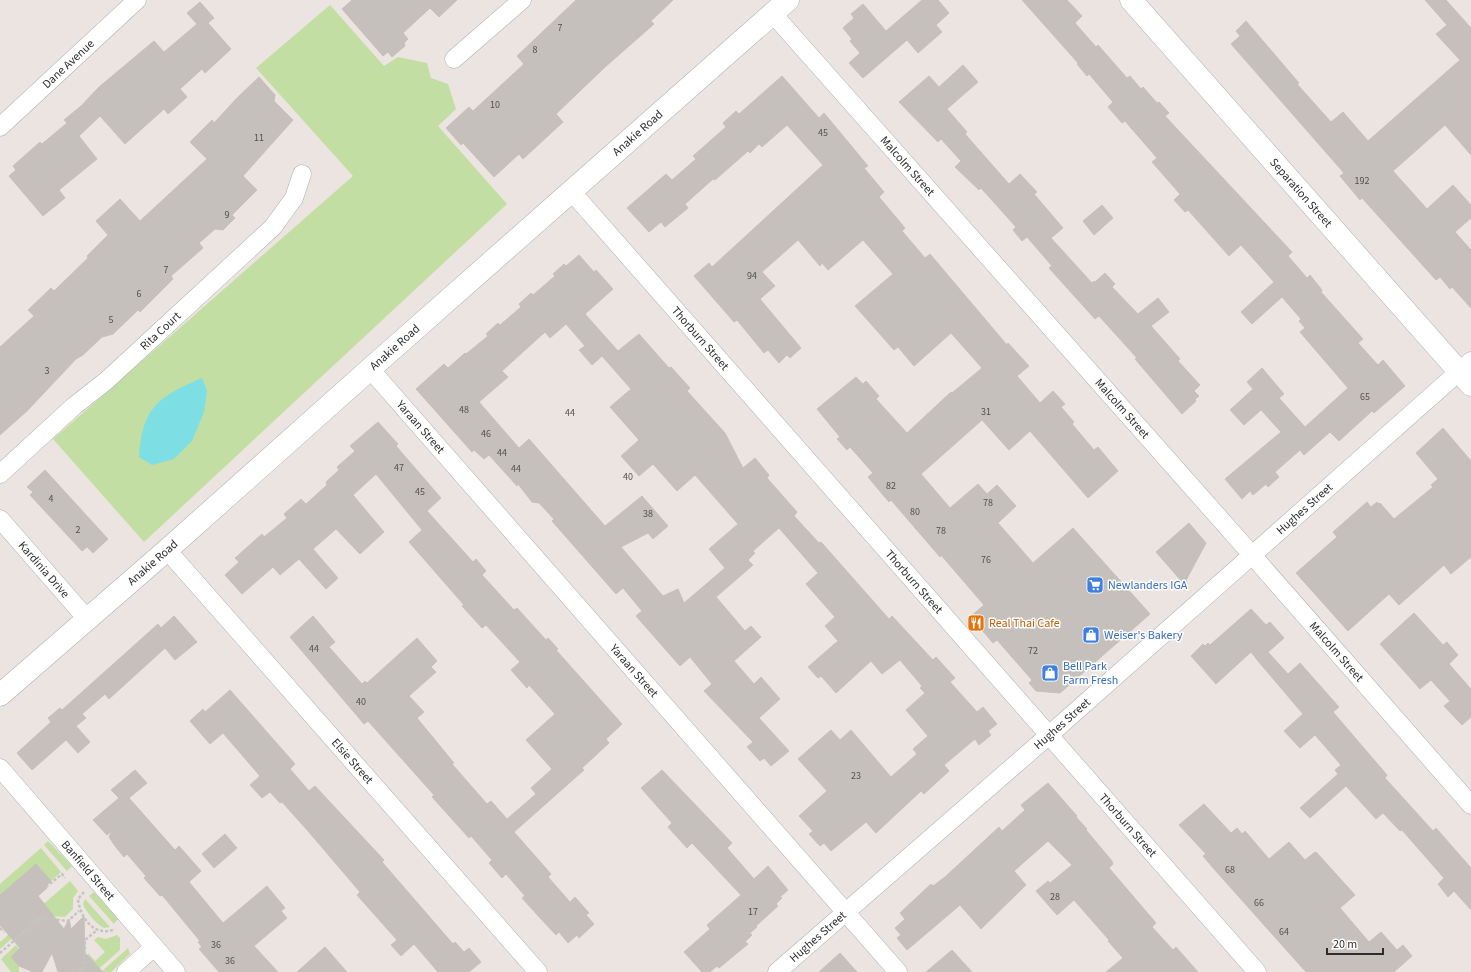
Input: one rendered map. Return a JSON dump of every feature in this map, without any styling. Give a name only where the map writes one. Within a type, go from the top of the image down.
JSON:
[{"type":"main road","name":"Separation Street","points":[[1130,0],[1467,372]]},
{"type":"main road","name":"Anakie Road","points":[[0,695],[88,620],[780,7]]},
{"type":"street","name":"Dane Avenue","points":[[0,127],[137,0]]},
{"type":"street","points":[[454,59],[522,0]]},
{"type":"street","name":"Malcolm Street","points":[[780,7],[1252,555],[1471,805]]},
{"type":"street","name":"Rita Court","points":[[0,474],[74,406],[106,381],[273,227],[294,198],[302,174]]},
{"type":"street","name":"Thorburn Street","points":[[571,191],[1048,736],[1257,972]]},
{"type":"street","name":"Yaraan Street","points":[[370,369],[898,972]]},
{"type":"street","name":"Hughes Street","points":[[777,972],[1048,736],[1252,555],[1467,372]]},
{"type":"street","name":"Kardinia Drive","points":[[0,519],[88,620]]},
{"type":"street","name":"Elsie Street","points":[[167,550],[538,972]]},
{"type":"street","name":"Banfield Street","points":[[0,768],[176,972]]},
{"type":"street","points":[[126,972],[154,947]]},
{"type":"path","points":[[46,887],[62,874],[65,878]]},
{"type":"path","points":[[97,881],[78,899],[79,911],[96,931],[107,932],[115,929],[128,918]]},
{"type":"path","points":[[0,953],[40,918],[68,921],[79,911]]},
{"type":"path","points":[[0,928],[4,932]]},
{"type":"path","points":[[79,972],[84,968],[85,940],[96,931]]},
{"type":"path","points":[[15,940],[21,948]]},
{"type":"green space","points":[[330,5],[384,66],[398,57],[427,63],[431,78],[448,84],[456,109],[438,126],[507,204],[144,542],[53,439],[353,176],[256,68]]},
{"type":"green space","points":[[48,841],[72,866],[67,871],[44,845]]},
{"type":"green space","points":[[41,848],[61,872],[51,881],[36,864],[0,895],[0,884]]},
{"type":"green space","points":[[70,881],[78,891],[73,898],[73,909],[65,917],[39,915],[0,949],[0,942]]},
{"type":"green space","points":[[94,892],[118,919],[114,924],[89,896]]},
{"type":"green space","points":[[85,899],[110,927],[104,928],[92,918],[86,911],[83,904]]},
{"type":"green space","points":[[117,935],[120,938],[120,950],[95,972],[85,972],[87,970],[88,953],[95,961],[105,952],[94,940],[98,937],[106,939]]},
{"type":"green space","points":[[16,945],[19,949],[11,957],[19,966],[19,972],[11,972],[1,959]]},
{"type":"green space","points":[[128,948],[130,954],[111,972],[101,972]]},
{"type":"water","points":[[202,378],[207,391],[204,412],[192,441],[174,459],[152,465],[139,457],[144,426],[155,406],[174,391]]},
{"type":"building","points":[[352,0],[457,0],[439,17],[430,8],[403,33],[408,39],[404,43],[405,46],[392,57],[388,52],[383,56],[342,9]]},
{"type":"building","points":[[576,0],[673,0],[651,21],[654,24],[604,68],[556,114],[563,122],[523,159],[519,154],[494,177],[463,143],[461,145],[446,128],[469,107],[473,111],[524,64],[517,56]]},
{"type":"building","points":[[922,0],[938,0],[949,13],[936,25],[942,32],[918,53],[907,40],[863,78],[849,63],[860,53],[850,41],[852,39],[843,28],[854,18],[851,14],[863,4],[886,31]]},
{"type":"building","points":[[1022,0],[1067,0],[1082,16],[1075,23],[1096,47],[1098,45],[1127,78],[1130,76],[1141,89],[1143,87],[1157,103],[1159,102],[1169,113],[1165,116],[1292,252],[1288,256],[1307,278],[1310,275],[1322,290],[1321,292],[1363,339],[1358,343],[1378,365],[1383,360],[1405,386],[1374,413],[1372,411],[1339,441],[1330,432],[1304,455],[1300,450],[1275,472],[1279,477],[1268,487],[1266,484],[1253,495],[1250,491],[1242,499],[1225,479],[1281,432],[1261,410],[1244,425],[1230,410],[1253,389],[1247,382],[1262,368],[1284,394],[1279,398],[1305,427],[1348,388],[1300,332],[1305,328],[1299,321],[1301,319],[1282,297],[1252,324],[1241,312],[1274,282],[1241,245],[1229,256],[1188,210],[1185,212],[1174,200],[1180,194],[1152,162],[1157,158],[1125,121],[1122,123],[1108,107],[1113,102],[1089,74],[1087,76],[1077,64],[1078,63]]},
{"type":"building","points":[[1425,0],[1446,0],[1471,28],[1471,155],[1445,125],[1393,171],[1427,209],[1453,185],[1471,205],[1471,218],[1455,232],[1471,250],[1471,308],[1452,287],[1450,289],[1440,277],[1436,280],[1362,198],[1360,200],[1340,176],[1344,173],[1231,44],[1240,36],[1236,31],[1246,21],[1299,83],[1297,84],[1331,122],[1343,112],[1368,141],[1460,60],[1436,34],[1447,25]]},
{"type":"building","points":[[200,2],[214,18],[208,23],[231,49],[205,73],[202,69],[180,89],[187,97],[168,114],[164,109],[125,144],[100,116],[79,136],[97,159],[59,190],[65,198],[43,216],[9,176],[16,170],[13,166],[40,142],[42,144],[67,123],[64,120],[81,106],[99,87],[154,41],[164,52],[197,24],[187,13]]},
{"type":"building","points":[[963,65],[978,82],[947,109],[967,132],[965,134],[1009,184],[1020,174],[1037,192],[1034,194],[1063,228],[1051,238],[1092,283],[1105,273],[1115,284],[1112,287],[1138,314],[1158,298],[1169,312],[1151,326],[1180,359],[1178,361],[1200,385],[1194,391],[1199,396],[1195,399],[1196,401],[1182,414],[1135,359],[1137,358],[1099,316],[1095,319],[1049,268],[1052,266],[1027,237],[1022,241],[1013,230],[1016,227],[981,188],[979,190],[955,167],[961,161],[941,139],[938,142],[899,102],[929,76],[939,87]]},
{"type":"building","points":[[782,76],[819,118],[824,113],[868,166],[864,168],[884,192],[879,197],[905,228],[902,231],[925,258],[930,254],[1007,345],[1008,343],[1029,366],[1017,376],[1040,403],[1053,391],[1065,404],[1061,407],[1074,422],[1072,424],[1094,450],[1098,447],[1118,471],[1088,498],[1030,431],[1009,450],[982,420],[921,474],[950,508],[978,484],[987,494],[997,485],[1016,506],[998,523],[1033,563],[1073,528],[1150,614],[1060,693],[1036,691],[1029,683],[1032,680],[997,640],[993,643],[970,617],[984,605],[891,500],[889,502],[868,477],[873,473],[850,447],[847,450],[837,439],[840,437],[817,409],[856,377],[863,384],[866,381],[879,396],[876,399],[907,433],[951,392],[952,393],[982,368],[951,333],[914,366],[898,347],[894,350],[855,306],[893,274],[863,240],[828,270],[822,263],[820,266],[798,240],[762,272],[775,286],[760,299],[801,348],[790,358],[787,355],[779,363],[768,350],[764,353],[737,320],[734,322],[694,276],[709,263],[712,267],[823,165],[787,125],[762,147],[759,144],[750,153],[748,151],[715,180],[713,179],[685,204],[688,208],[665,227],[661,222],[649,232],[627,208],[666,174],[672,180],[696,159],[693,156],[726,127],[723,123],[736,111],[739,114]]},
{"type":"building","points":[[259,77],[275,95],[274,101],[293,120],[243,176],[257,190],[232,215],[235,218],[223,230],[215,229],[199,243],[203,248],[171,276],[173,279],[140,312],[138,310],[113,334],[102,337],[83,355],[76,359],[27,411],[0,435],[0,347],[34,316],[28,310],[51,288],[54,291],[88,258],[87,256],[108,235],[96,221],[120,199],[140,221],[207,159],[190,142],[212,120],[214,123]]},
{"type":"building","points":[[1102,205],[1113,218],[1094,235],[1083,221]]},
{"type":"building","points":[[579,255],[594,272],[596,270],[613,289],[585,314],[618,351],[639,334],[669,368],[671,367],[690,388],[687,391],[725,433],[743,468],[755,458],[769,475],[767,478],[797,512],[794,516],[819,543],[821,542],[889,619],[892,616],[933,660],[936,657],[955,678],[950,682],[977,712],[983,707],[997,724],[988,731],[991,735],[979,745],[975,739],[944,765],[949,771],[924,794],[921,791],[876,833],[866,822],[831,851],[824,843],[820,846],[809,834],[813,831],[799,816],[827,791],[798,759],[831,730],[840,740],[851,730],[891,777],[917,754],[913,749],[928,736],[906,710],[925,693],[920,688],[922,686],[900,660],[882,674],[871,661],[836,693],[821,676],[818,678],[808,667],[838,641],[825,626],[835,617],[806,584],[818,573],[779,528],[753,551],[755,553],[748,560],[753,565],[716,597],[745,631],[751,626],[761,637],[734,661],[754,684],[761,677],[780,699],[759,718],[789,751],[771,766],[764,758],[760,761],[747,747],[753,742],[704,691],[712,684],[690,657],[680,666],[636,616],[642,611],[623,588],[616,594],[552,521],[554,519],[539,503],[532,502],[518,484],[517,486],[489,455],[484,459],[474,450],[472,452],[416,389],[444,364],[448,368],[488,336],[486,334],[498,323],[500,325],[521,307],[519,304],[531,293],[533,295],[555,276],[553,274],[564,264],[566,266]],"holes":[[[566,324],[585,346],[579,350],[592,365],[602,356],[631,389],[610,407],[639,440],[621,456],[639,476],[653,464],[677,491],[695,475],[738,524],[709,549],[725,568],[684,603],[678,589],[663,596],[621,547],[648,533],[653,539],[668,526],[642,496],[605,526],[529,439],[519,448],[479,402],[508,377],[502,371],[545,332],[550,338]]]},
{"type":"building","points":[[378,422],[398,444],[396,446],[441,498],[427,511],[473,562],[476,559],[486,571],[482,575],[514,610],[517,608],[546,640],[548,638],[558,649],[556,650],[622,724],[606,739],[609,743],[582,768],[584,770],[514,832],[551,874],[548,877],[570,902],[575,897],[589,913],[586,915],[594,924],[579,938],[577,935],[568,943],[559,932],[556,935],[522,898],[525,896],[506,874],[502,878],[489,863],[492,860],[471,836],[469,838],[432,797],[434,795],[368,721],[364,724],[290,637],[313,616],[335,642],[329,647],[362,684],[365,681],[367,683],[417,638],[437,661],[431,667],[436,672],[409,696],[424,712],[417,718],[454,763],[452,764],[487,804],[491,801],[507,819],[536,794],[531,788],[552,769],[526,740],[555,714],[529,685],[527,688],[511,670],[520,662],[486,625],[482,628],[409,542],[422,530],[376,474],[353,495],[384,532],[360,554],[336,529],[313,549],[338,578],[326,589],[299,559],[280,575],[273,567],[242,594],[225,575],[239,562],[235,558],[262,534],[264,537],[287,518],[284,514],[301,499],[306,504],[327,485],[326,482],[339,470],[337,467],[355,451],[350,446]]},
{"type":"building","points":[[1443,428],[1471,461],[1471,557],[1451,574],[1444,565],[1399,605],[1389,594],[1348,631],[1296,573],[1337,537],[1333,532],[1367,502],[1371,507],[1377,502],[1379,504],[1380,503],[1394,519],[1433,487],[1431,485],[1438,479],[1416,453]]},
{"type":"building","points":[[45,470],[108,539],[93,553],[87,547],[82,551],[30,495],[33,492],[27,487]]},
{"type":"building","points":[[1189,523],[1206,543],[1184,584],[1156,552]]},
{"type":"building","points":[[1251,609],[1266,625],[1270,622],[1284,638],[1258,661],[1251,652],[1216,684],[1191,656],[1203,644],[1205,646],[1208,643],[1210,645]]},
{"type":"building","points":[[1414,613],[1443,645],[1447,642],[1458,655],[1449,664],[1471,689],[1471,717],[1462,725],[1444,706],[1450,701],[1431,680],[1420,689],[1380,644]]},
{"type":"building","points":[[174,616],[197,642],[175,660],[165,648],[109,699],[105,694],[82,714],[86,718],[76,726],[90,742],[78,753],[66,740],[32,770],[17,753],[51,722],[48,718],[60,708],[62,710],[158,624],[161,628]]},
{"type":"building","points":[[1268,652],[1288,674],[1300,663],[1339,707],[1333,712],[1387,775],[1385,778],[1433,831],[1436,828],[1471,868],[1471,910],[1454,891],[1448,897],[1438,884],[1444,878],[1402,830],[1400,831],[1383,813],[1376,819],[1346,786],[1310,818],[1300,808],[1338,774],[1335,770],[1341,765],[1315,735],[1300,748],[1284,731],[1303,714],[1258,661]]},
{"type":"building","points":[[230,690],[295,764],[290,769],[309,791],[315,786],[384,860],[382,862],[453,944],[455,942],[464,952],[469,948],[481,962],[469,972],[438,972],[414,944],[401,956],[391,945],[397,940],[357,895],[360,892],[308,831],[282,802],[280,803],[270,792],[262,798],[250,785],[260,776],[223,733],[210,744],[190,721],[203,709],[205,712]]},
{"type":"building","points":[[135,770],[147,783],[129,798],[175,850],[179,846],[201,871],[189,882],[223,923],[267,886],[285,908],[281,911],[287,918],[254,946],[278,972],[219,972],[199,949],[202,947],[198,942],[200,941],[162,895],[160,896],[144,878],[146,876],[127,854],[124,857],[115,846],[109,837],[112,831],[107,835],[93,820],[119,798],[111,790]]},
{"type":"building","points":[[662,770],[732,843],[727,848],[754,879],[768,866],[788,890],[780,897],[782,898],[776,904],[778,906],[750,933],[752,935],[745,942],[748,944],[719,968],[717,966],[710,972],[702,972],[684,952],[710,929],[707,925],[741,895],[692,843],[687,848],[668,827],[672,823],[641,788]]},
{"type":"building","points":[[1048,783],[1077,816],[1076,817],[1087,829],[1086,830],[1112,861],[1113,864],[1109,868],[1156,923],[1152,927],[1173,950],[1176,947],[1198,972],[1106,972],[1123,958],[1108,941],[1109,940],[1074,900],[1057,915],[1036,891],[1048,881],[1050,883],[1072,865],[1048,841],[1014,871],[1026,885],[981,929],[960,905],[907,950],[897,938],[901,935],[895,928],[905,919],[900,913],[931,884],[933,886],[945,877],[999,827],[1002,831],[1025,810],[1021,805]]},
{"type":"building","points":[[1204,804],[1231,833],[1237,828],[1242,834],[1245,831],[1269,859],[1289,842],[1305,860],[1315,852],[1317,853],[1355,895],[1340,908],[1369,942],[1381,932],[1397,950],[1403,945],[1412,956],[1394,972],[1306,972],[1214,869],[1203,856],[1206,854],[1179,825]]},
{"type":"building","points":[[225,834],[237,848],[214,868],[202,854]]},
{"type":"building","points":[[36,864],[51,881],[45,887],[47,888],[38,896],[64,929],[69,919],[71,929],[84,916],[85,956],[86,954],[103,972],[58,972],[52,953],[42,972],[33,972],[19,966],[11,957],[20,948],[0,925],[0,895]]},
{"type":"building","points":[[325,947],[347,972],[297,972]]},
{"type":"building","points":[[952,950],[972,972],[926,972]]},
{"type":"building","points":[[840,953],[857,972],[819,972]]},
{"type":"place","name":"Newlanders IGA","points":[[1095,585]]},
{"type":"place","name":"Real Thai Cafe","points":[[976,623]]},
{"type":"place","name":"Weiser's Bakery","points":[[1091,635]]},
{"type":"place","name":"Bell Park Farm Fresh","points":[[1050,673]]}]
